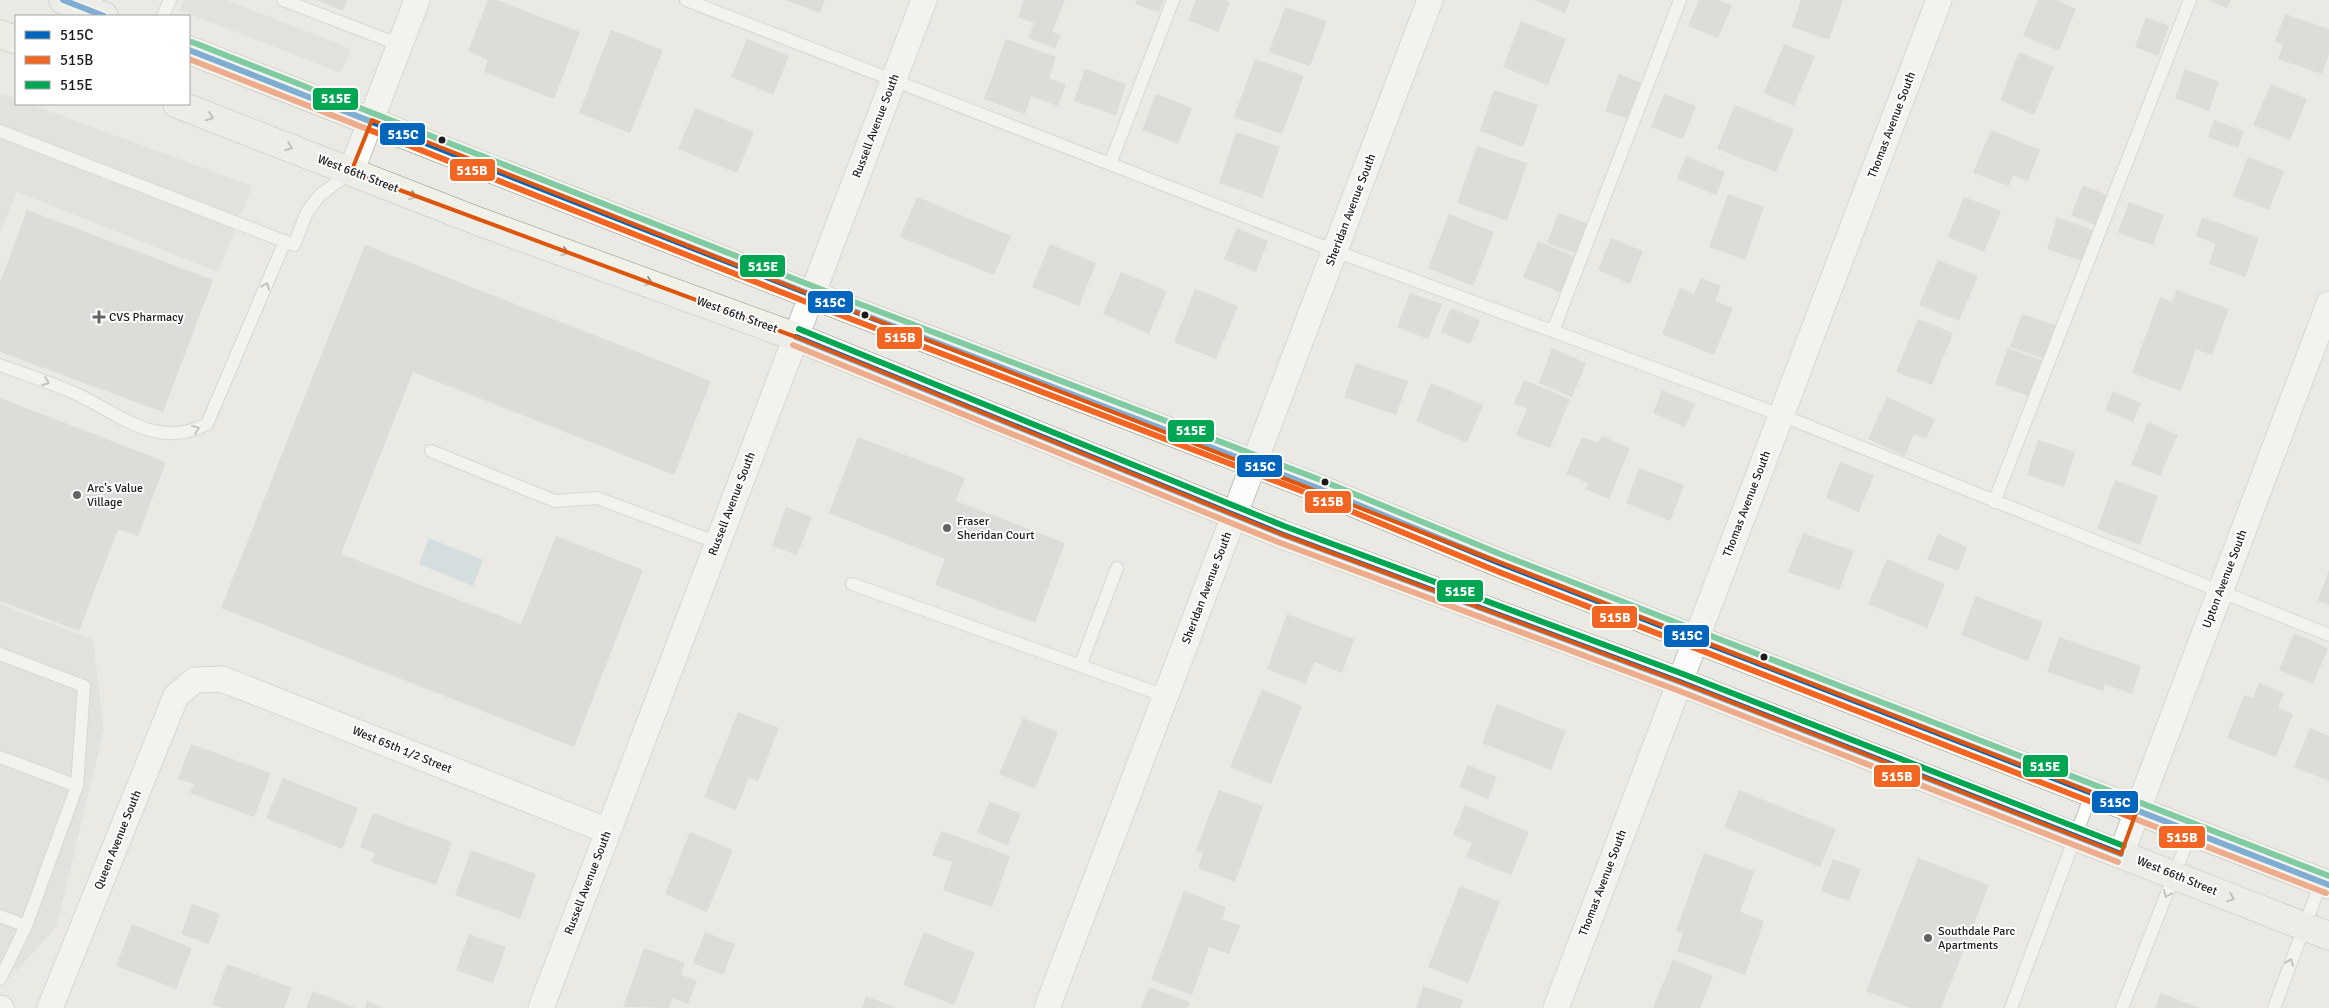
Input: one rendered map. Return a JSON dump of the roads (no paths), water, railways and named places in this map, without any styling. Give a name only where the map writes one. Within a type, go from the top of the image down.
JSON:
[{"type":"main road","points":[[63,0],[101,15]]},
{"type":"main road","points":[[0,34],[15,40]]},
{"type":"main road","points":[[190,50],[372,120],[812,295],[1254,464],[1696,640],[2092,792],[2325,884]]},
{"type":"main road","name":"West 66th Street","points":[[180,105],[480,222],[796,337],[1234,516],[1680,682],[2317,932]]},
{"type":"street","points":[[351,172],[418,0]]},
{"type":"street","name":"Russell Avenue South","points":[[540,1008],[924,0]]},
{"type":"street","name":"Sheridan Avenue South","points":[[1047,1008],[1430,0]]},
{"type":"street","name":"Thomas Avenue South","points":[[1556,1008],[1939,0]]},
{"type":"street","name":"Upton Avenue South","points":[[2121,854],[2329,304]]},
{"type":"street","name":"West 65th 1/2 Street","points":[[195,680],[222,679],[608,831]]},
{"type":"street","name":"Queen Avenue South","points":[[50,1008],[176,696],[195,680]]},
{"type":"lane","points":[[163,15],[170,0]]},
{"type":"lane","points":[[283,0],[400,45]]},
{"type":"lane","points":[[686,0],[1335,251],[1781,416],[2329,635]]},
{"type":"lane","points":[[1110,164],[1173,0]]},
{"type":"lane","points":[[1553,331],[1680,0]]},
{"type":"lane","points":[[1994,502],[2190,0]]},
{"type":"lane","points":[[0,131],[294,245],[307,212],[320,195],[351,172]]},
{"type":"lane","points":[[0,365],[72,392],[125,421],[146,430],[172,435],[193,431],[207,424],[285,241]]},
{"type":"lane","points":[[431,451],[554,501],[597,498],[718,543]]},
{"type":"lane","points":[[1080,666],[1117,568]]},
{"type":"lane","points":[[852,584],[1166,696]]},
{"type":"lane","points":[[0,654],[84,686],[77,786],[26,926],[0,979]]},
{"type":"lane","points":[[0,758],[77,786]]},
{"type":"lane","points":[[2011,1008],[2092,792]]},
{"type":"lane","points":[[2122,1008],[2191,832]]},
{"type":"lane","points":[[2274,1008],[2317,932],[2325,884]]},
{"type":"lane","points":[[0,916],[26,926]]},
{"type":"water","points":[[429,538],[483,560],[473,586],[419,564]]},
{"type":"place","name":"CVS Pharmacy","points":[[99,317]]},
{"type":"place","name":"Arc's Value Village","points":[[77,495]]},
{"type":"place","name":"Fraser Sheridan Court","points":[[947,528]]},
{"type":"place","name":"Southdale Parc Apartments","points":[[1928,938]]}]
